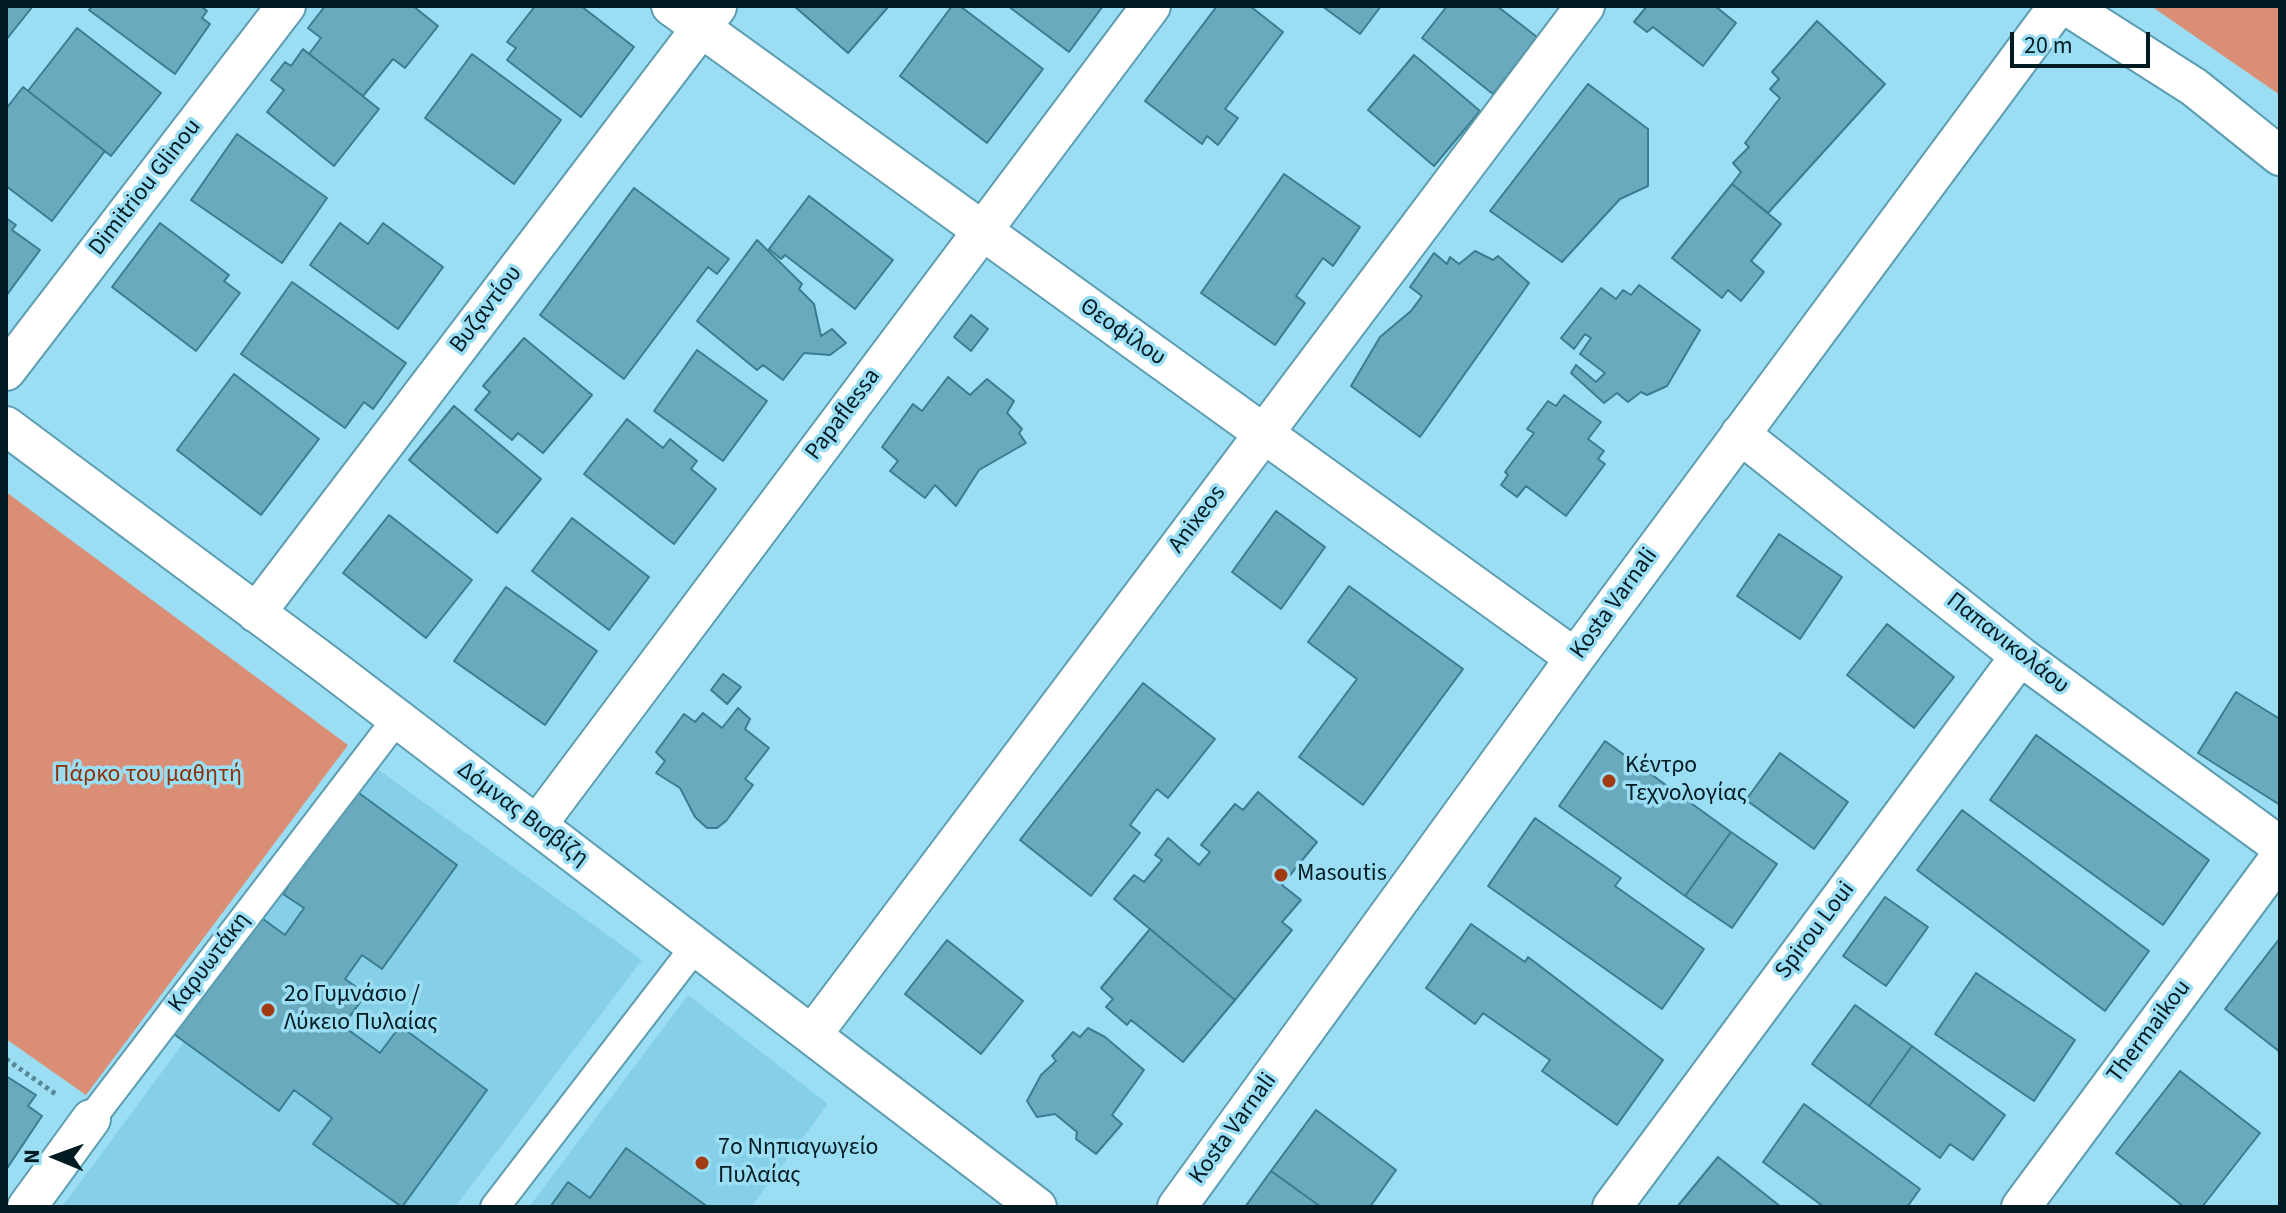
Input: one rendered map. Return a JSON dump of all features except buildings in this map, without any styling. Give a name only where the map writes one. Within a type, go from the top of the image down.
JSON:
[{"type":"street","name":"Dimitriou Glinou","points":[[6,371],[286,6]]},
{"type":"street","name":"Θεοφίλου","points":[[671,6],[711,16],[981,233],[1575,658]]},
{"type":"street","name":"Papaflessa","points":[[537,825],[1151,6]]},
{"type":"street","name":"Anixeos","points":[[812,1035],[1585,6]]},
{"type":"street","name":"Kosta Varnali","points":[[1177,1207],[1575,658],[2058,6]]},
{"type":"street","points":[[2067,6],[2194,87],[2280,156]]},
{"type":"street","name":"Βυζαντίου","points":[[256,613],[711,16]]},
{"type":"street","name":"Δόμνας Βισβίζη","points":[[6,426],[537,825],[1037,1207]]},
{"type":"street","name":"Παπανικολάου","points":[[1740,434],[2020,656],[2280,846]]},
{"type":"street","name":"Spirou Loui","points":[[1612,1207],[2020,656]]},
{"type":"street","name":"Καρυωτάκη","points":[[27,1207],[396,720]]},
{"type":"street","name":"Thermaikou","points":[[2021,1207],[2280,857]]},
{"type":"street","points":[[495,1207],[695,947]]},
{"type":"path","points":[[6,1059],[91,1119]]},
{"type":"shaded area","points":[[365,760],[642,960],[455,1207],[62,1207],[184,1042],[167,1029]]},
{"type":"shaded area","points":[[688,995],[828,1104],[751,1207],[529,1207]]},
{"type":"green space","points":[[2151,6],[2280,6],[2280,95]]},
{"type":"green space","name":"Πάρκο του μαθητή","points":[[6,492],[348,745],[86,1095],[6,1039]]},
{"type":"place","name":"Κέντρο Τεχνολογίας","points":[[1609,781]]},
{"type":"place","name":"Masoutis","points":[[1281,875]]},
{"type":"place","name":"2o Γυμνάσιο / Λύκειο Πυλαίας","points":[[268,1010]]},
{"type":"place","name":"7ο Νηπιαγωγείο Πυλαίας","points":[[702,1163]]}]
